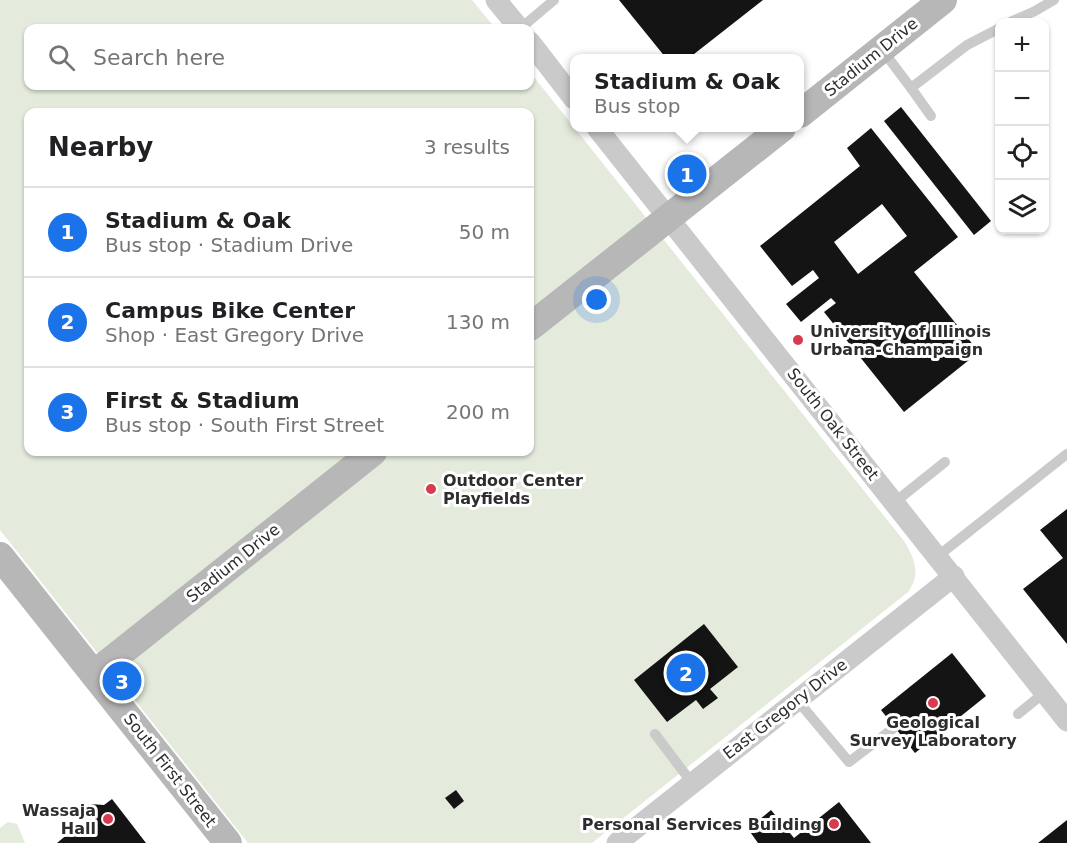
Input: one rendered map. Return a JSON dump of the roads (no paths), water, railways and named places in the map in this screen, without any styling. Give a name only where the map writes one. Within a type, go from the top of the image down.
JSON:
[{"type":"street","points":[[496,0],[517,24]]},
{"type":"street","name":"Stadium Drive","points":[[804,111],[943,0]]},
{"type":"street","points":[[534,47],[570,94]]},
{"type":"street","name":"South Oak Street","points":[[600,132],[1067,721]]},
{"type":"street","points":[[534,324],[777,132]]},
{"type":"street","name":"Stadium Drive","points":[[94,674],[368,456]]},
{"type":"street","name":"South First Street","points":[[0,556],[228,843]]},
{"type":"street","name":"East Gregory Drive","points":[[617,843],[954,576]]},
{"type":"lane","points":[[525,24],[554,0]]},
{"type":"lane","points":[[1019,18],[1054,0]]},
{"type":"lane","points":[[911,88],[967,45],[995,30]]},
{"type":"lane","points":[[880,49],[931,116]]},
{"type":"lane","points":[[938,556],[1067,454]]},
{"type":"lane","points":[[895,502],[945,462]]},
{"type":"lane","points":[[1018,714],[1045,692]]},
{"type":"lane","points":[[797,700],[849,762],[895,727]]},
{"type":"lane","points":[[655,734],[692,783]]},
{"type":"place","name":"Stadium & Oak","points":[[687,174]]},
{"type":"place","name":"University of Illinois Urbana-Champaign","points":[[798,340]]},
{"type":"place","name":"Outdoor Center Playfields","points":[[431,489]]},
{"type":"place","name":"Campus Bike Center","points":[[686,673]]},
{"type":"place","name":"First & Stadium","points":[[122,681]]},
{"type":"place","name":"Geological Survey Laboratory","points":[[933,703]]},
{"type":"place","name":"Wassaja Hall","points":[[108,819]]},
{"type":"place","name":"Personal Services Building","points":[[834,824]]}]
